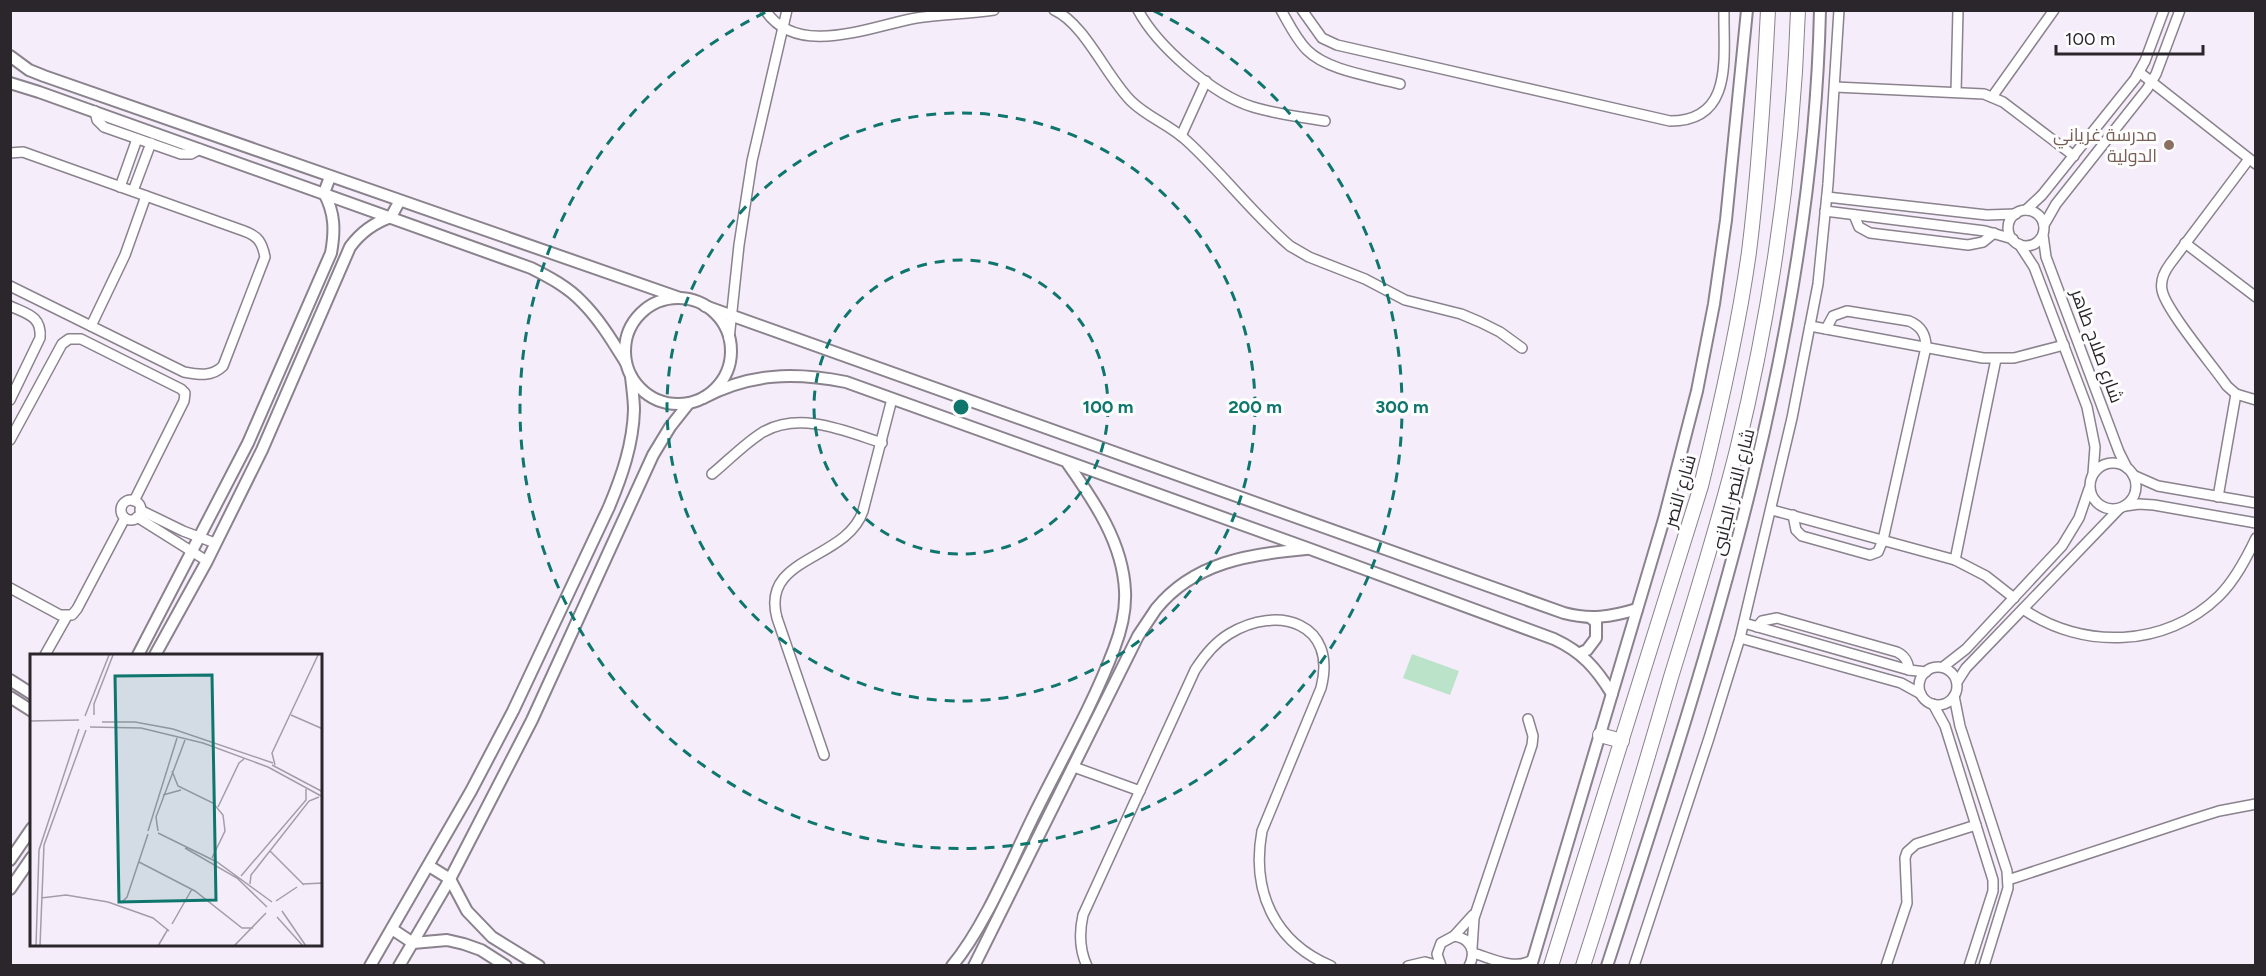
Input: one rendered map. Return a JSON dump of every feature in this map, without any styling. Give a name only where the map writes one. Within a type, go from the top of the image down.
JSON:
[{"type":"main road","name":"شارع النصر","points":[[1551,966],[1701,486],[1726,378],[1748,254],[1762,110],[1768,10]]},
{"type":"main road","points":[[1583,966],[1725,494],[1746,410],[1766,307],[1782,201],[1793,96],[1797,10]]},
{"type":"main road","points":[[1600,735],[1622,741]]},
{"type":"street","points":[[765,10],[783,29],[800,34],[837,36],[919,17],[994,10]]},
{"type":"street","points":[[703,398],[714,390],[725,373],[730,353],[731,315],[739,245],[752,161],[787,10]]},
{"type":"street","points":[[1054,10],[1073,23],[1131,100],[1181,136],[1281,238],[1299,252],[1365,279],[1406,300],[1461,314],[1480,322],[1500,332],[1522,348]]},
{"type":"street","points":[[1138,10],[1157,39],[1206,81],[1232,98],[1253,107],[1325,122]]},
{"type":"street","points":[[1281,10],[1302,44],[1323,62],[1400,84]]},
{"type":"street","points":[[1302,10],[1322,38],[1337,45],[1670,121],[1694,118],[1714,103],[1722,80],[1724,10]]},
{"type":"street","points":[[1739,10],[1745,27]]},
{"type":"street","points":[[1472,956],[1513,965],[1532,962],[1676,477],[1708,337],[1726,220],[1747,10]]},
{"type":"street","name":"شارع النصر الجانبى","points":[[1606,966],[1711,639],[1763,440],[1788,314],[1808,188],[1815,125],[1820,10]]},
{"type":"street","points":[[1634,966],[1740,638],[1772,510],[1818,284],[1826,211],[1839,10]]},
{"type":"street","points":[[1956,92],[1958,10]]},
{"type":"street","points":[[1992,97],[2054,10]]},
{"type":"street","points":[[1827,197],[1987,215],[2026,210],[2037,201],[2074,156],[2139,72],[2164,10]]},
{"type":"street","points":[[1826,211],[1994,232],[2016,242],[2033,244],[2056,204],[2152,82],[2180,10]]},
{"type":"street","points":[[10,56],[29,70],[44,76],[399,202],[693,301],[1564,613],[1591,618],[1606,617],[1637,609]]},
{"type":"street","points":[[2139,72],[2252,162],[2165,270],[2162,284],[2164,298],[2228,386],[2236,394],[2256,400]]},
{"type":"street","points":[[1181,136],[1206,81]]},
{"type":"street","points":[[10,83],[25,86],[531,268],[557,282],[582,300],[606,331],[626,363],[631,376],[649,396],[668,403],[688,403],[703,398],[724,386],[748,380],[797,376],[846,382],[1554,639],[1580,653],[1592,663],[1612,694]]},
{"type":"street","points":[[1835,87],[1956,92],[1992,97],[2003,102],[2074,156]]},
{"type":"street","points":[[95,111],[100,124],[137,139],[186,155],[200,149]]},
{"type":"street","points":[[120,187],[137,139]]},
{"type":"street","points":[[133,191],[151,143]]},
{"type":"street","points":[[10,153],[23,152],[250,233],[256,236],[262,244],[266,257],[223,366],[217,372],[206,375],[184,372],[10,286]]},
{"type":"street","points":[[139,654],[248,443],[331,253],[333,215],[324,193],[330,177]]},
{"type":"street","points":[[90,326],[125,255],[146,196]]},
{"type":"street","points":[[156,654],[207,561],[267,440],[350,247],[368,228],[391,217],[399,202]]},
{"type":"street","points":[[1884,218],[1885,203]]},
{"type":"street","points":[[2026,210],[2040,216],[2043,230]]},
{"type":"street","points":[[2016,213],[2009,223],[2009,229],[2016,242]]},
{"type":"street","points":[[1854,215],[1864,231],[1968,245],[1983,242],[1994,232]]},
{"type":"street","name":"شارع صلاح طاهر","points":[[2043,230],[2046,257],[2116,443],[2130,472]]},
{"type":"street","name":"شارع صلاح طاهر","points":[[2016,242],[2034,267],[2091,420],[2094,447],[2093,474]]},
{"type":"street","points":[[2185,243],[2256,297]]},
{"type":"street","points":[[626,363],[627,336],[633,323],[642,312],[653,304],[680,298]]},
{"type":"street","points":[[10,306],[33,317],[40,329],[40,338],[10,400]]},
{"type":"street","points":[[705,306],[716,315],[729,339]]},
{"type":"street","points":[[1793,516],[1798,534],[1870,555],[1878,552],[1883,540],[1926,347],[1923,331],[1917,324],[1909,321],[1847,311],[1833,316],[1826,329]]},
{"type":"street","points":[[1810,326],[1996,359],[2031,355],[2064,345]]},
{"type":"street","points":[[10,440],[62,344],[69,339],[81,339],[181,389],[184,393],[184,401],[134,501]]},
{"type":"street","points":[[1955,560],[1996,359]]},
{"type":"street","points":[[370,966],[429,866],[513,711],[622,476],[630,443],[634,409],[631,376]]},
{"type":"street","points":[[2218,497],[2236,394]]},
{"type":"street","points":[[824,755],[777,618],[774,596],[784,577],[846,537],[857,526],[882,443],[892,399]]},
{"type":"street","points":[[399,966],[450,879],[532,720],[653,455],[669,427],[688,403]]},
{"type":"street","points":[[712,474],[756,437],[781,425],[829,426],[882,443]]},
{"type":"street","points":[[952,966],[992,901],[1093,696],[1115,647],[1121,627],[1125,592],[1118,554],[1095,506],[1068,463]]},
{"type":"street","points":[[1943,668],[1966,649],[2062,546],[2079,518],[2093,474],[2105,464],[2113,463],[2151,485],[2256,503]]},
{"type":"street","points":[[1984,966],[2006,896],[2008,880],[1960,726],[1954,696],[1957,682],[1966,668],[2130,502],[2136,489],[2130,472]]},
{"type":"street","points":[[2089,489],[2100,506],[2106,509],[2154,505],[2256,523]]},
{"type":"street","points":[[134,501],[140,506],[139,514],[133,519],[125,518],[122,514],[122,506],[125,502],[134,501]]},
{"type":"street","points":[[1772,510],[1955,560],[1986,576],[2014,598]]},
{"type":"street","points":[[139,514],[215,543]]},
{"type":"street","points":[[139,514],[207,561]]},
{"type":"street","points":[[10,588],[60,615],[72,615],[125,518]]},
{"type":"street","points":[[2023,609],[2041,621],[2065,631],[2102,638],[2144,635],[2165,629],[2195,615],[2219,596],[2233,579],[2256,538]]},
{"type":"street","points":[[977,963],[1138,636],[1156,609],[1193,578],[1212,567],[1238,558],[1269,552],[1310,549]]},
{"type":"street","points":[[46,654],[67,616]]},
{"type":"street","points":[[1580,653],[1587,650],[1596,638],[1596,622],[1591,618]]},
{"type":"street","points":[[1757,627],[1762,621],[1777,618],[1897,652],[1908,662],[1909,670]]},
{"type":"street","points":[[1087,966],[1080,943],[1083,915],[1195,670],[1216,644],[1230,634],[1262,622],[1296,623],[1308,629],[1317,638],[1322,650],[1325,675],[1264,823],[1258,848],[1258,865],[1265,898],[1281,928],[1305,952],[1331,966]]},
{"type":"street","points":[[1744,623],[1909,670],[1926,672],[1934,668],[1943,668],[1952,673],[1957,682]]},
{"type":"street","points":[[1784,650],[1788,636]]},
{"type":"street","points":[[1740,638],[1901,683],[1933,704],[1945,726],[1992,874],[1993,885],[1971,965]]},
{"type":"street","points":[[1921,694],[1920,684],[1926,672]]},
{"type":"street","points":[[10,680],[30,688]]},
{"type":"street","points":[[1933,704],[1947,703],[1954,696]]},
{"type":"street","points":[[10,698],[30,710]]},
{"type":"street","points":[[1472,956],[1472,928],[1477,908],[1532,744],[1533,736],[1528,719]]},
{"type":"street","points":[[1074,767],[1140,791]]},
{"type":"street","points":[[2008,880],[2219,811],[2256,804]]},
{"type":"street","points":[[1886,966],[1907,903],[1905,858],[1907,852],[1916,844],[1976,825]]},
{"type":"street","points":[[10,860],[30,831]]},
{"type":"street","points":[[10,889],[30,860]]},
{"type":"street","points":[[429,866],[450,879],[462,903],[492,937],[539,966]]},
{"type":"street","points":[[1413,964],[1438,948],[1444,940],[1454,936],[1477,908]]},
{"type":"street","points":[[392,929],[413,943],[447,940],[464,944],[481,950],[506,966]]},
{"type":"street","points":[[1454,936],[1465,939],[1472,956],[1496,966]]},
{"type":"street","points":[[965,948],[974,951],[977,963]]},
{"type":"street","points":[[1438,948],[1438,961],[1441,966]]},
{"type":"street","points":[[1413,964],[1425,962],[1441,966]]},
{"type":"green space","points":[[1412,654],[1459,671],[1450,695],[1403,678]]},
{"type":"place","name":"مدرسة غرياني الدولية","points":[[2169,145]]}]
